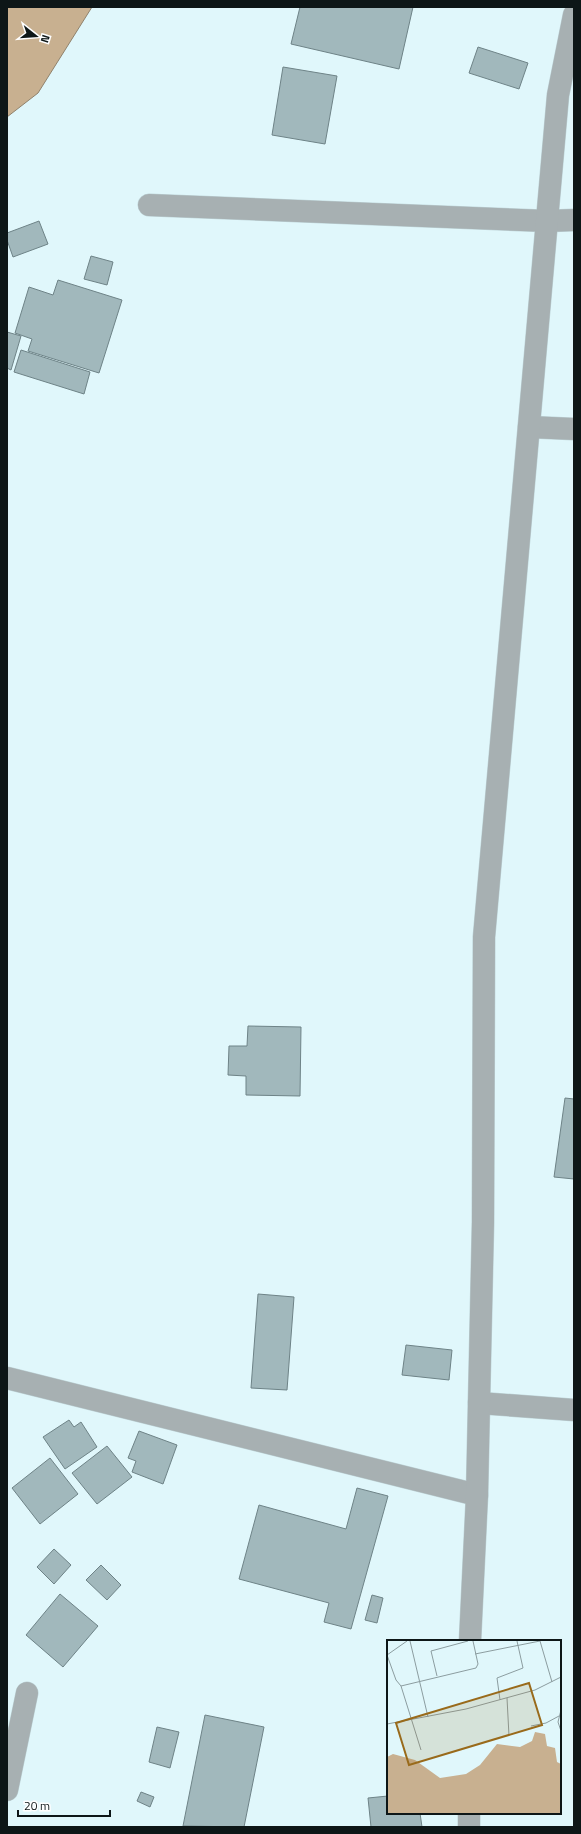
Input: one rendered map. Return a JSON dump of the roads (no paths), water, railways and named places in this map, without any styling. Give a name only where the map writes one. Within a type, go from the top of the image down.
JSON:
[{"type":"street","points":[[470,1640],[477,1495],[483,1222],[484,937],[558,95],[574,15]]},
{"type":"street","points":[[149,205],[547,221],[574,220]]},
{"type":"street","points":[[529,426],[574,429]]},
{"type":"street","points":[[7,1378],[477,1495]]},
{"type":"street","points":[[479,1403],[574,1410]]},
{"type":"street","points":[[7,1790],[27,1693]]},
{"type":"street","points":[[469,1814],[469,1827]]}]
